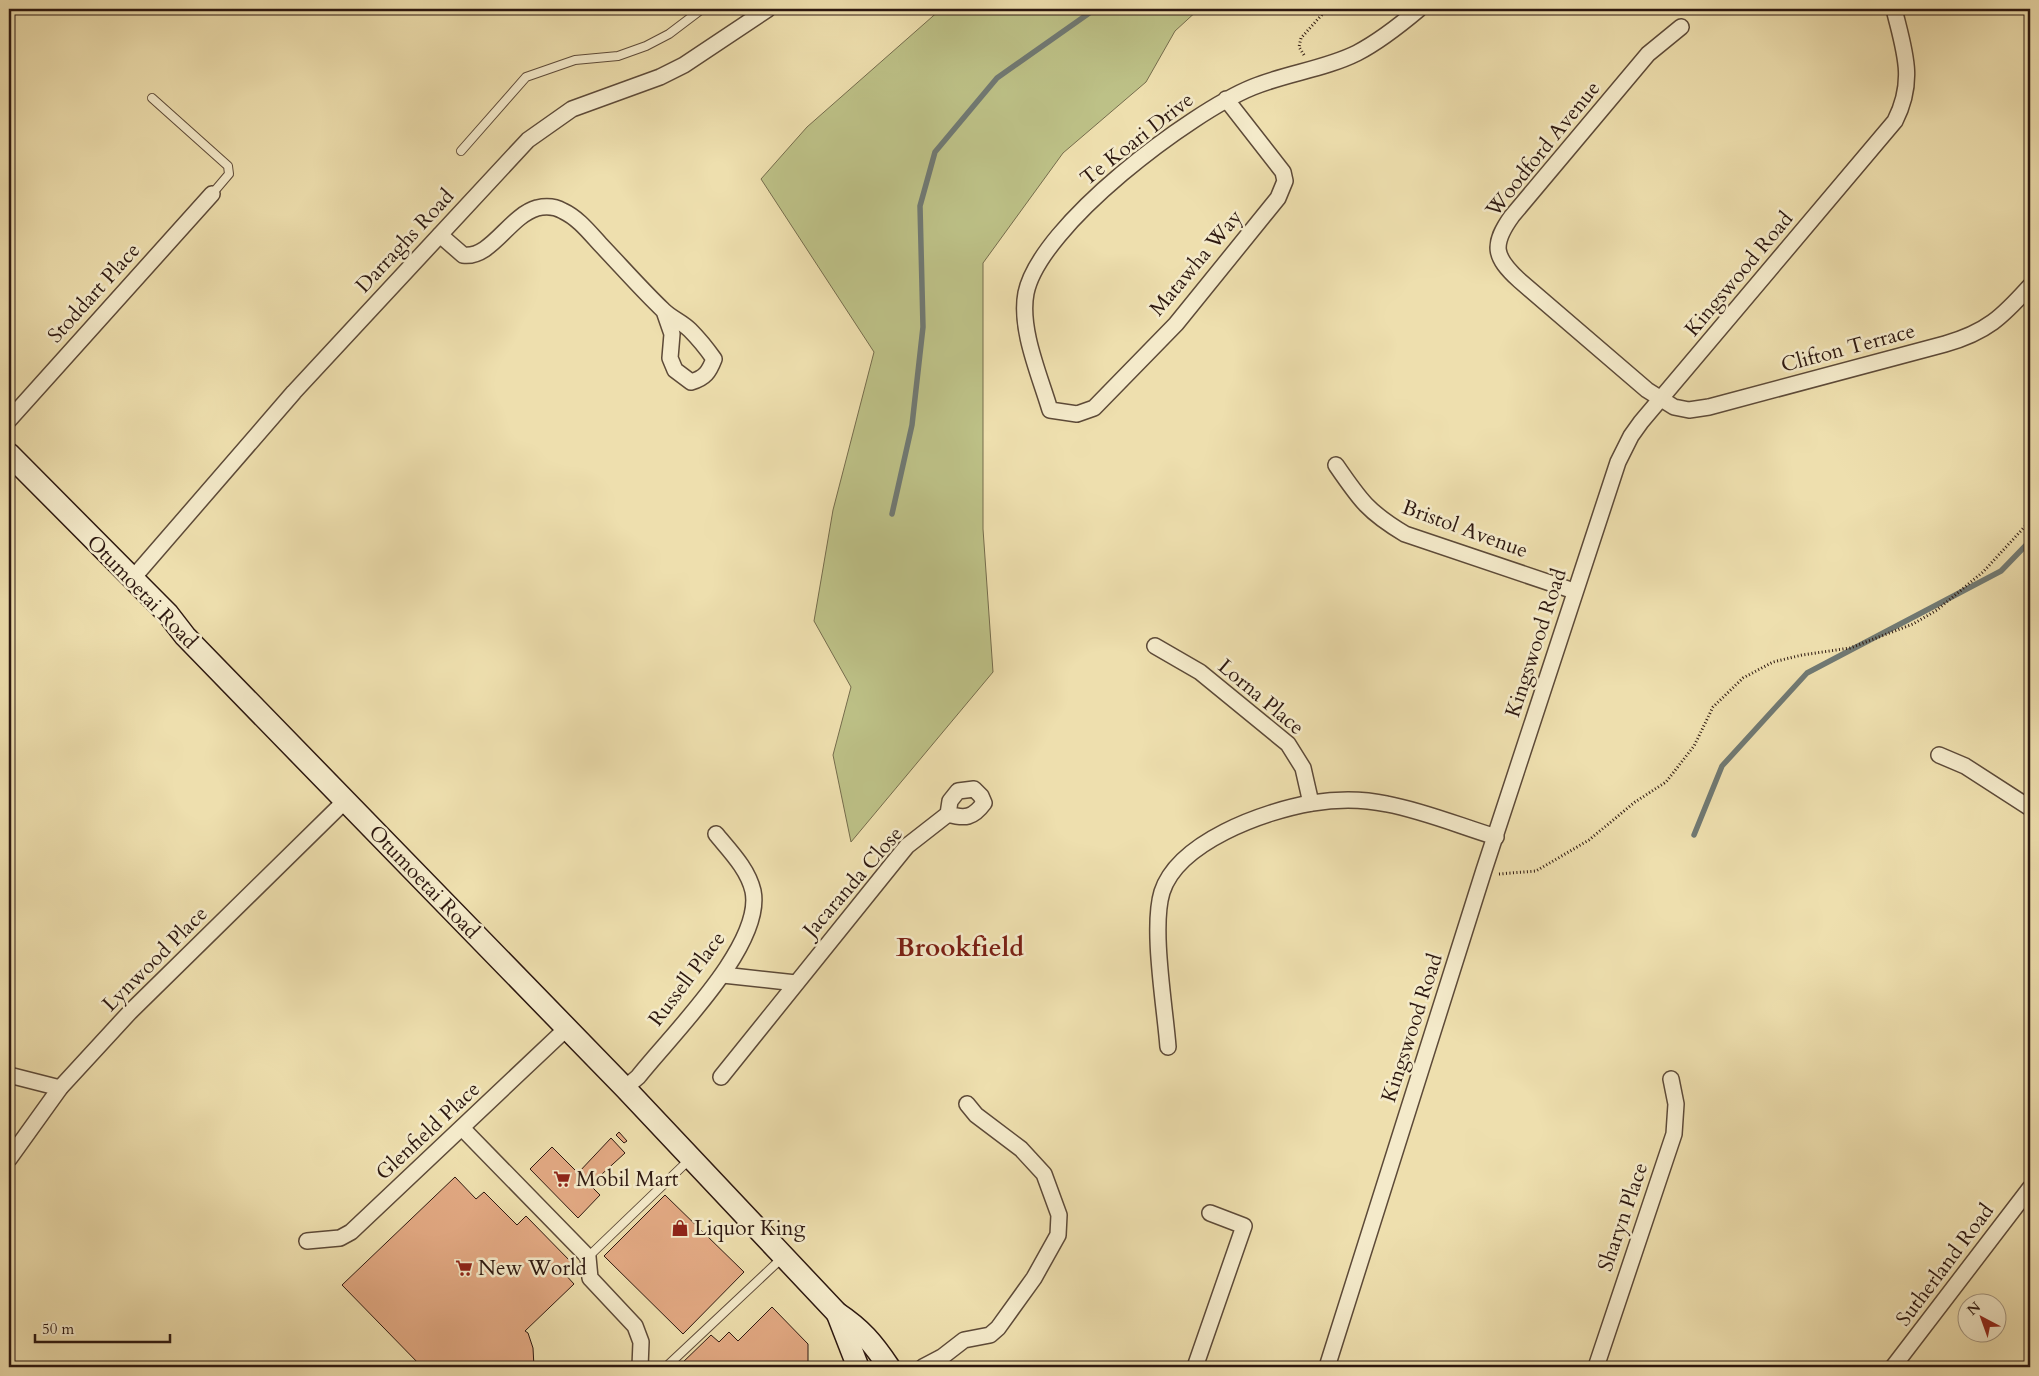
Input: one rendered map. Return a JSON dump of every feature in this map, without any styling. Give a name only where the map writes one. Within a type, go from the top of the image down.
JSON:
[{"type":"main road","name":"Otumoetai Road","points":[[9,454],[82,530],[168,614],[186,636],[345,801],[625,1088],[837,1314],[857,1326],[874,1345],[889,1367]]},
{"type":"main road","name":"Otumoetai Road","points":[[837,1314],[854,1363]]},
{"type":"street","name":"Te Koari Drive","points":[[1050,410],[1027,330],[1024,311],[1027,291],[1036,269],[1060,232],[1100,193],[1202,113],[1254,86],[1343,58],[1368,46],[1419,9]]},
{"type":"street","name":"Kingswood Road","points":[[1326,1367],[1574,591],[1625,446],[1661,400],[1895,121],[1906,96],[1908,70],[1897,9]]},
{"type":"street","name":"Darraghs Road","points":[[133,578],[294,392],[528,140],[552,121],[589,101],[660,77],[684,65],[764,10]]},
{"type":"street","name":"Woodford Avenue","points":[[1661,400],[1519,280],[1502,262],[1498,248],[1498,238],[1512,216],[1648,54],[1681,27]]},
{"type":"street","name":"Matawha Way","points":[[1050,410],[1077,414],[1094,408],[1176,324],[1278,198],[1285,181],[1283,172],[1226,99]]},
{"type":"street","name":"Stoddart Place","points":[[9,420],[212,194]]},
{"type":"street","points":[[440,235],[463,255],[473,255],[486,249],[512,223],[524,214],[538,208],[549,207],[563,211],[581,223],[664,311]]},
{"type":"street","name":"Clifton Terrace","points":[[1661,400],[1674,407],[1689,410],[1709,407],[1961,340],[1993,324],[2030,286]]},
{"type":"street","name":"Bristol Avenue","points":[[1336,465],[1362,503],[1381,520],[1405,534],[1574,591]]},
{"type":"street","name":"Lorna Place","points":[[1154,646],[1200,672],[1288,744],[1303,768],[1311,803]]},
{"type":"street","points":[[1939,755],[1965,766],[2030,808]]},
{"type":"street","name":"Lynwood Place","points":[[9,1159],[60,1088],[130,1012],[345,801]]},
{"type":"street","points":[[1168,1047],[1158,936],[1162,894],[1168,879],[1177,866],[1194,849],[1210,840],[1269,815],[1311,803],[1337,801],[1388,804],[1496,837]]},
{"type":"street","name":"Jacaranda Close","points":[[721,1077],[907,846],[948,814]]},
{"type":"street","name":"Russell Place","points":[[625,1088],[638,1077],[722,975],[737,956],[746,937],[754,905],[754,893],[750,880],[737,859],[716,834]]},
{"type":"street","points":[[722,975],[796,982]]},
{"type":"street","name":"Glenfield Place","points":[[307,1241],[340,1238],[351,1232],[567,1028]]},
{"type":"street","points":[[9,1075],[60,1088]]},
{"type":"street","name":"Sharyn Place","points":[[1596,1367],[1674,1134],[1676,1104],[1671,1079]]},
{"type":"street","points":[[923,1367],[942,1357],[964,1340],[990,1335],[998,1328],[1034,1278],[1058,1235],[1057,1208],[1044,1174],[1021,1149],[976,1115],[967,1104]]},
{"type":"street","points":[[462,1128],[588,1257],[590,1278],[635,1326],[641,1342],[640,1367]]},
{"type":"street","name":"Sutherland Road","points":[[1893,1367],[2030,1188]]},
{"type":"street","points":[[1196,1367],[1244,1226],[1210,1213]]},
{"type":"lane","points":[[461,151],[526,77],[574,60],[618,56],[646,46],[669,34],[702,9]]},
{"type":"lane","points":[[152,98],[228,166],[229,174],[212,194]]},
{"type":"lane","points":[[588,1257],[691,1158]]},
{"type":"lane","points":[[666,1367],[784,1257]]},
{"type":"path","points":[[1313,68],[1299,47],[1301,38],[1327,9]]},
{"type":"path","points":[[1484,870],[1500,874],[1536,871],[1589,840],[1635,802],[1666,782],[1694,746],[1713,707],[1743,678],[1773,662],[1802,655],[1850,648],[1913,624],[1937,610],[1983,572],[2030,522]]},
{"type":"green space","points":[[941,9],[1199,9],[1175,31],[1146,82],[1063,153],[983,263],[983,529],[993,672],[851,842],[833,755],[851,687],[814,621],[833,510],[874,352],[761,179],[807,127]]},
{"type":"building","points":[[619,1132],[627,1141],[624,1143],[616,1135]]},
{"type":"building","points":[[611,1138],[625,1153],[590,1185],[578,1173]]},
{"type":"building","name":"Mobil Mart","points":[[552,1147],[600,1195],[578,1218],[530,1169]]},
{"type":"building","name":"New World","points":[[455,1177],[476,1199],[484,1192],[517,1225],[526,1216],[572,1263],[563,1272],[574,1284],[525,1331],[528,1333],[533,1348],[534,1367],[422,1367],[342,1285]]},
{"type":"building","points":[[665,1195],[744,1272],[683,1334],[604,1256]]},
{"type":"building","points":[[772,1307],[808,1344],[808,1361],[801,1367],[678,1367],[711,1335],[719,1342],[729,1332],[738,1341]]},
{"type":"waterway","points":[[892,514],[912,425],[923,327],[920,206],[935,152],[997,78],[1095,9]]},
{"type":"waterway","points":[[1694,835],[1722,766],[1807,673],[2001,571],[2030,541]]},
{"type":"place","name":"Mobil Mart","points":[[562,1179]]},
{"type":"place","name":"Liquor King","points":[[680,1228]]},
{"type":"place","name":"New World","points":[[464,1268]]},
{"type":"district","name":"Brookfield","points":[[960,947]]}]
